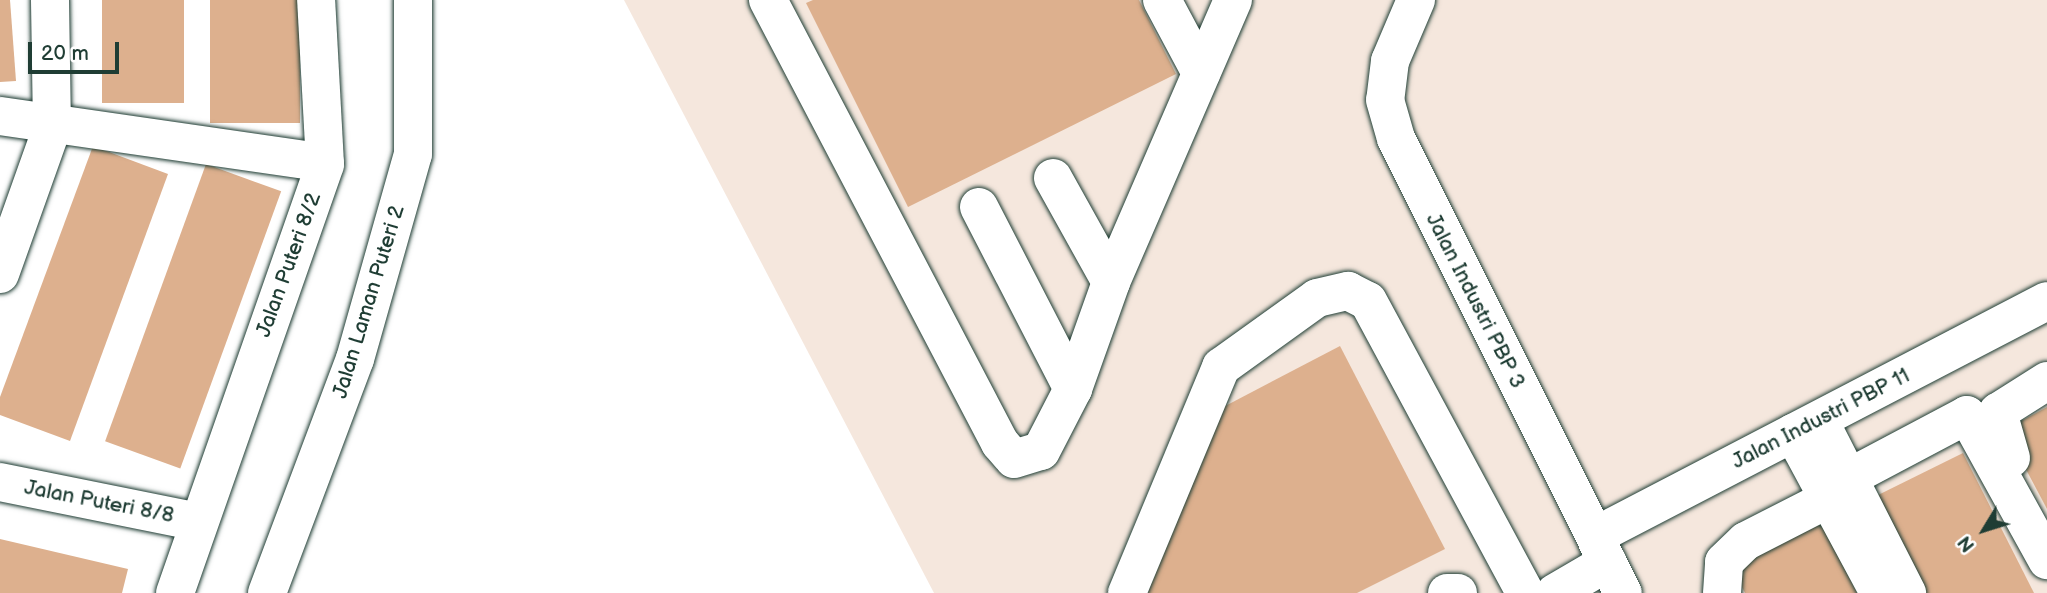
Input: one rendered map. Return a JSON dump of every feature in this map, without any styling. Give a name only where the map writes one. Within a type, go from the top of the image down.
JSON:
[{"type":"street","points":[[0,274],[51,122],[50,0]]},
{"type":"street","name":"Jalan Puteri 8/2","points":[[175,593],[325,163],[317,0]]},
{"type":"street","name":"Jalan Laman Puteri 2","points":[[267,593],[355,359],[413,154],[413,0]]},
{"type":"street","points":[[768,0],[1000,443],[1014,459],[1041,451],[1073,389],[1111,282],[1233,0]]},
{"type":"street","points":[[1162,0],[1201,73]]},
{"type":"street","name":"Jalan Industri PBP 3","points":[[1416,0],[1389,74],[1385,100],[1396,138],[1609,564]]},
{"type":"street","points":[[0,116],[325,163]]},
{"type":"street","points":[[1053,178],[1111,282]]},
{"type":"street","points":[[979,207],[1073,389]]},
{"type":"street","points":[[1127,593],[1221,367],[1317,298],[1348,291],[1368,301],[1525,593]]},
{"type":"street","name":"Jalan Industri PBP 11","points":[[1555,593],[1609,564],[1807,427],[2047,301]]},
{"type":"street","points":[[2047,381],[1998,412],[2001,439],[2047,528]]},
{"type":"street","points":[[1722,593],[1724,562],[1746,541],[1968,415],[2047,560]]},
{"type":"street","points":[[1807,427],[1839,488],[1907,593]]},
{"type":"street","name":"Jalan Puteri 8/8","points":[[0,482],[198,522]]},
{"type":"street","points":[[1839,488],[1879,593]]},
{"type":"street","points":[[1447,593],[1458,593]]},
{"type":"shaded area","points":[[624,0],[2047,0],[2047,593],[934,593]]},
{"type":"building","points":[[0,0],[10,0],[16,81],[0,82]]},
{"type":"building","points":[[102,0],[184,0],[184,103],[102,103]]},
{"type":"building","points":[[210,0],[300,0],[300,123],[210,123]]},
{"type":"building","points":[[813,0],[1139,0],[1176,74],[908,207],[806,3]]},
{"type":"building","points":[[93,146],[168,174],[70,441],[0,415],[0,397]]},
{"type":"building","points":[[206,164],[281,191],[180,469],[105,441]]},
{"type":"building","points":[[1340,346],[1445,549],[1357,593],[1148,593],[1210,414]]},
{"type":"building","points":[[2047,407],[2047,509],[2005,430]]},
{"type":"building","points":[[1963,453],[2034,593],[1918,593],[1870,499]]},
{"type":"building","points":[[1821,522],[1857,593],[1745,593],[1732,568]]},
{"type":"building","points":[[0,539],[128,569],[122,593],[0,593]]}]
